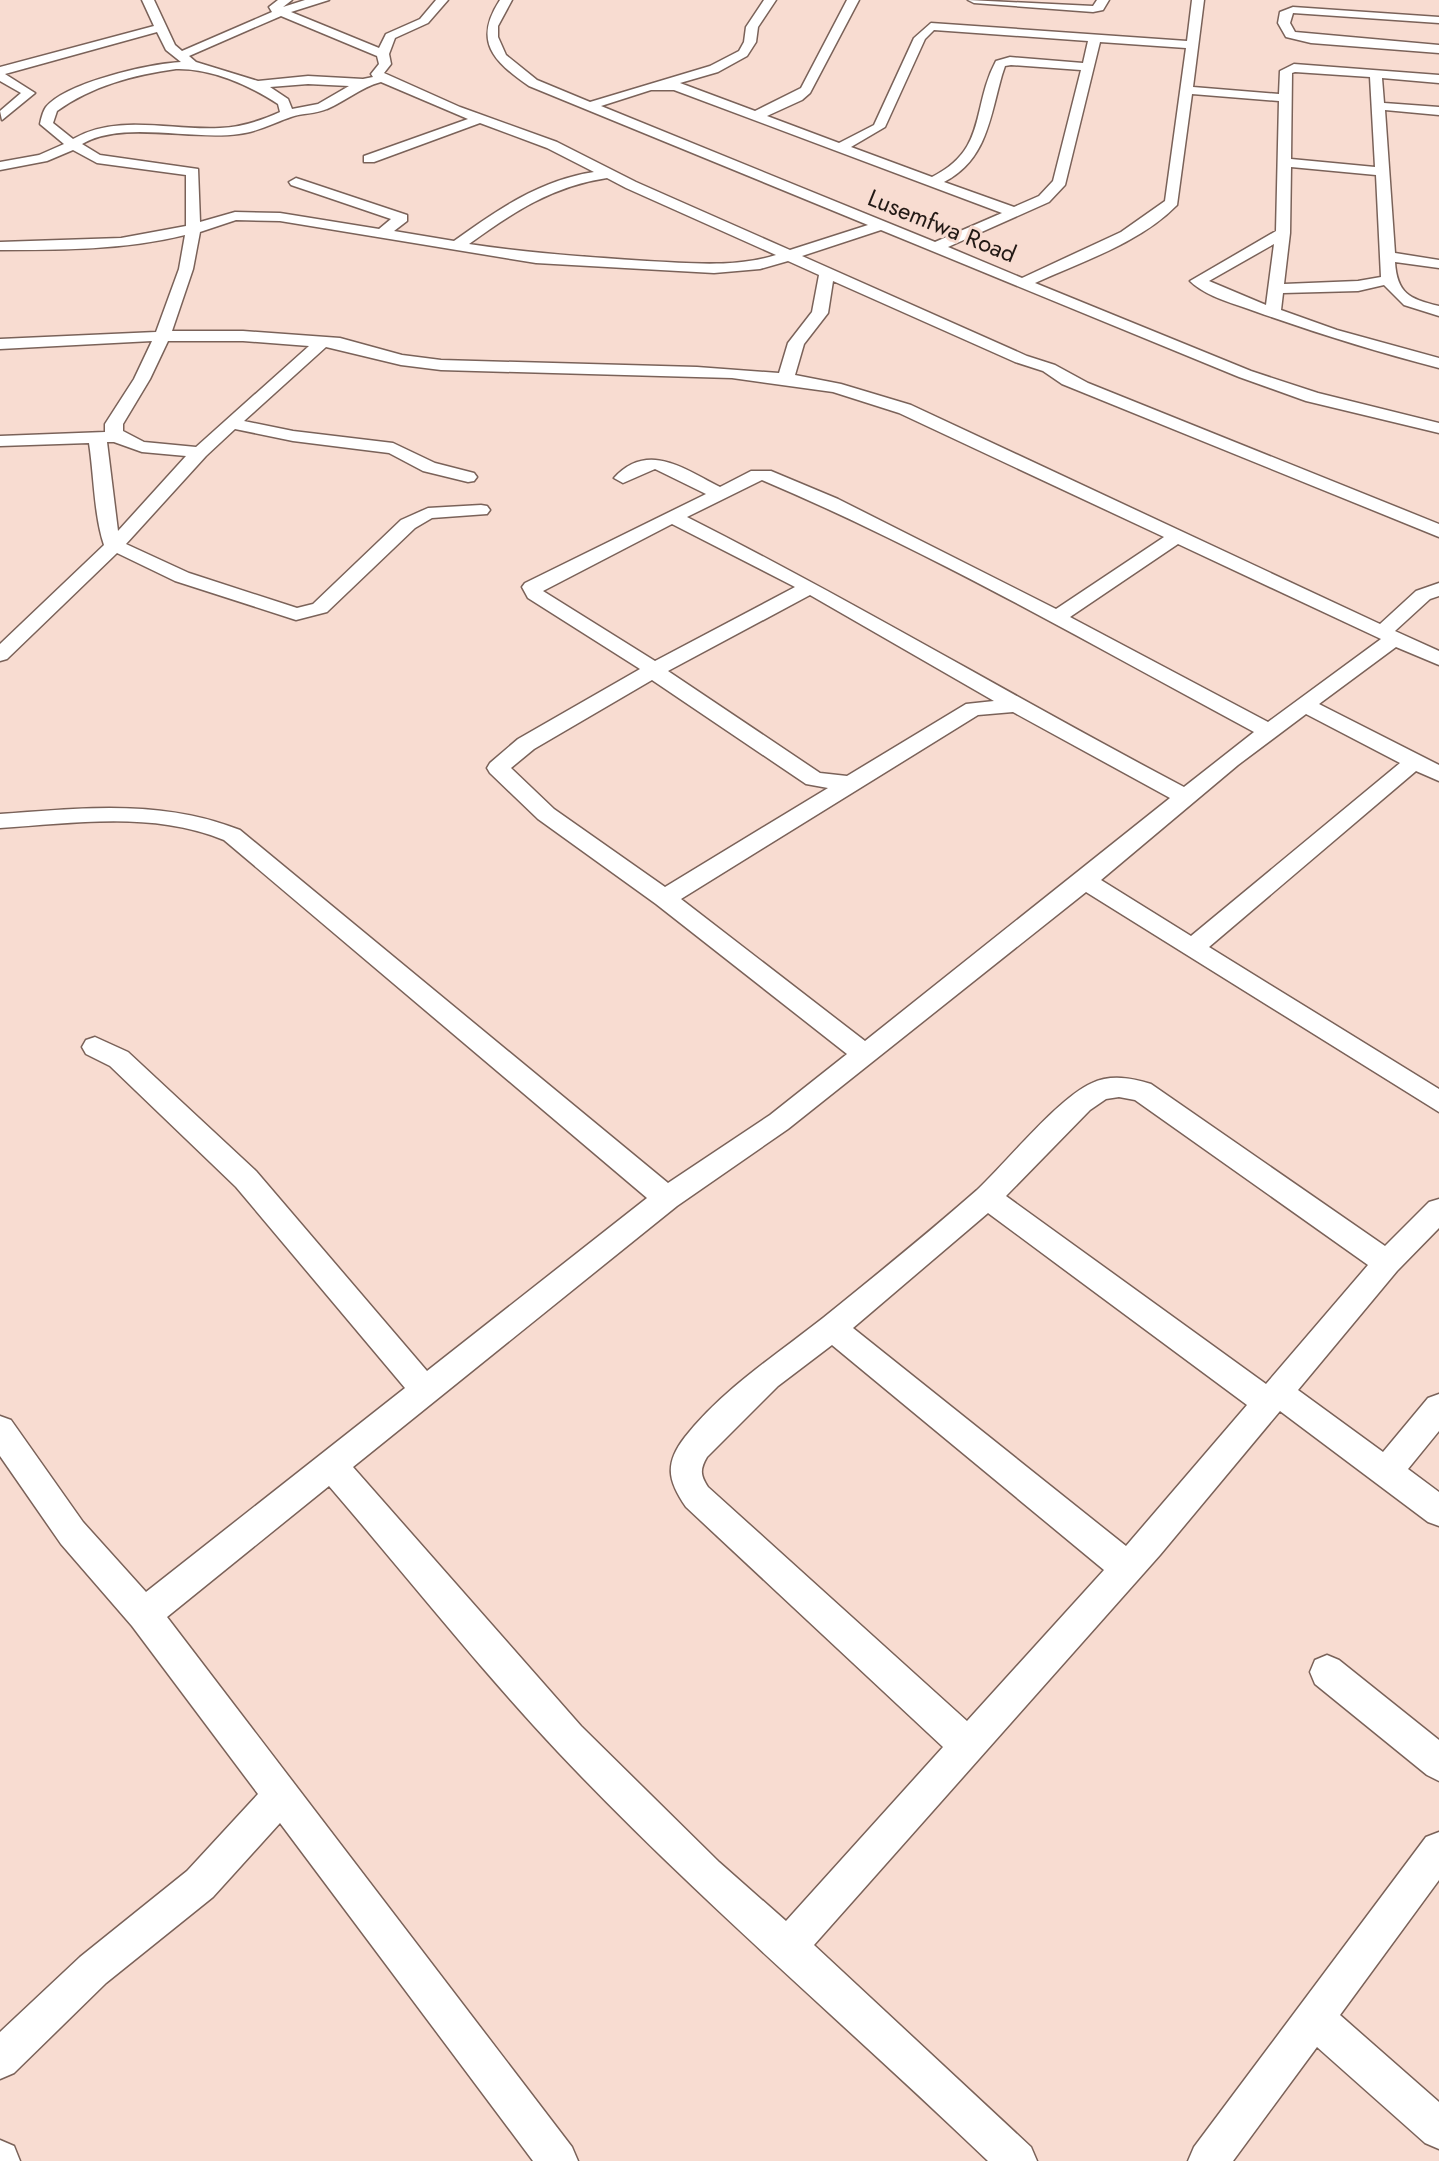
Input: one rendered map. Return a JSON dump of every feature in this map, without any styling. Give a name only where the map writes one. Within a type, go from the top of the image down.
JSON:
[{"type":"street","points":[[148,0],[170,47],[192,65]]},
{"type":"street","points":[[179,56],[284,6],[323,0]]},
{"type":"street","points":[[442,0],[424,21],[390,36],[383,54],[385,64],[377,74],[480,119],[552,145],[608,174],[827,274],[1021,359],[1048,375],[1439,531]]},
{"type":"street","name":"Lusemfwa Road","points":[[506,0],[492,19],[490,33],[496,51],[510,68],[533,83],[1245,374],[1312,397],[1439,428]]},
{"type":"street","points":[[590,106],[714,69],[743,53],[750,42],[750,32],[770,0]]},
{"type":"street","points":[[758,115],[798,97],[806,90],[853,0]]},
{"type":"street","points":[[974,0],[1002,17],[1095,38],[1192,45]]},
{"type":"street","points":[[841,147],[879,127],[928,27],[1093,9],[1102,6],[1103,0]]},
{"type":"street","points":[[1023,283],[1164,213],[1175,189],[1198,0]]},
{"type":"street","points":[[284,6],[383,54]]},
{"type":"street","points":[[1439,20],[1293,10],[1286,12],[1284,23],[1290,35],[1298,37],[1439,49]]},
{"type":"street","points":[[0,73],[65,51],[159,28]]},
{"type":"street","points":[[937,247],[1044,199],[1060,182],[1095,38]]},
{"type":"street","points":[[933,182],[959,168],[968,158],[1000,64],[1010,61],[1086,67]]},
{"type":"street","points":[[1,116],[31,115],[51,109],[82,92],[171,64],[192,65],[257,85],[284,102],[287,114]]},
{"type":"street","points":[[1273,313],[1283,233],[1286,71],[1289,68],[1439,79]]},
{"type":"street","points":[[0,73],[29,93],[1,116]]},
{"type":"street","points":[[1376,75],[1389,280],[1394,293],[1403,299],[1439,311]]},
{"type":"street","points":[[0,166],[39,159],[73,144],[81,137],[120,130],[230,133],[255,129],[287,114],[322,107],[363,83],[382,78]]},
{"type":"street","points":[[257,85],[308,80],[363,83]]},
{"type":"street","points":[[665,84],[689,89],[1013,212]]},
{"type":"street","points":[[1185,90],[1285,98]]},
{"type":"street","points":[[1379,106],[1439,111]]},
{"type":"street","points":[[51,109],[46,124],[48,128],[82,153],[116,164],[193,172],[193,229],[186,269],[162,336],[142,379],[114,424],[117,437]]},
{"type":"street","points":[[369,159],[480,119]]},
{"type":"street","points":[[1282,162],[1382,172]]},
{"type":"street","points":[[457,246],[503,211],[557,183],[608,174]]},
{"type":"street","points":[[296,182],[402,218],[381,234]]},
{"type":"street","points":[[0,246],[111,243],[152,238],[235,216],[253,215],[317,222],[536,259],[714,269],[760,265],[883,225]]},
{"type":"street","points":[[1283,233],[1198,281],[1222,294],[1360,343],[1439,363]]},
{"type":"street","points":[[1388,256],[1439,264]]},
{"type":"street","points":[[786,376],[796,343],[820,313],[827,274]]},
{"type":"street","points":[[1278,289],[1358,286],[1389,280]]},
{"type":"street","points":[[0,344],[162,336],[243,336],[340,343],[401,360],[441,365],[786,376],[873,396],[905,409],[1439,659]]},
{"type":"street","points":[[0,655],[114,546],[200,452],[321,343]]},
{"type":"street","points":[[234,424],[293,436],[393,448],[429,467],[468,477]]},
{"type":"street","points":[[97,437],[106,492],[107,527],[114,546]]},
{"type":"street","points":[[0,441],[117,437],[143,446],[200,452]]},
{"type":"street","points":[[623,478],[651,463],[659,464],[721,494]]},
{"type":"street","points":[[852,784],[814,779],[535,594],[532,587],[757,475],[765,475],[832,503],[952,562],[1269,731]]},
{"type":"street","points":[[114,546],[182,577],[296,614],[320,608],[408,524],[428,513],[447,509],[481,510]]},
{"type":"street","points":[[674,518],[810,587],[1184,796]]},
{"type":"street","points":[[1056,618],[1178,536]]},
{"type":"street","points":[[810,587],[698,645],[555,726],[526,744],[498,768],[546,814],[664,898],[863,1053]]},
{"type":"street","points":[[144,1614],[667,1198],[779,1122],[1085,881],[1184,796],[1305,705],[1389,635],[1423,595],[1439,589]]},
{"type":"street","points":[[664,898],[973,709],[1018,705]]},
{"type":"street","points":[[1305,705],[1439,774]]},
{"type":"street","points":[[1192,948],[1415,761]]},
{"type":"street","points":[[814,779],[823,800]]},
{"type":"street","points":[[0,821],[89,816],[177,818],[209,823],[232,835],[667,1198]]},
{"type":"street","points":[[1085,881],[1439,1102]]},
{"type":"street","points":[[95,1047],[119,1059],[246,1179],[425,1390]]},
{"type":"street","points":[[967,1745],[697,1497],[686,1481],[686,1464],[696,1447],[767,1377],[832,1328],[987,1197],[1081,1103],[1100,1090],[1119,1087],[1142,1091],[1387,1263]]},
{"type":"street","points":[[987,1197],[1439,1511]]},
{"type":"street","points":[[787,1947],[1126,1567],[1387,1263],[1439,1210]]},
{"type":"street","points":[[832,1328],[1126,1567]]},
{"type":"street","points":[[1386,1472],[1439,1408]]},
{"type":"street","points":[[0,1430],[72,1533],[144,1614],[558,2161]]},
{"type":"street","points":[[332,1466],[569,1738],[706,1875],[871,2022],[1017,2161]]},
{"type":"street","points":[[1327,1672],[1439,1763]]},
{"type":"street","points":[[0,2059],[93,1970],[200,1884],[281,1796]]},
{"type":"street","points":[[1208,2161],[1439,1850]]},
{"type":"street","points":[[1315,2019],[1439,2129]]}]
